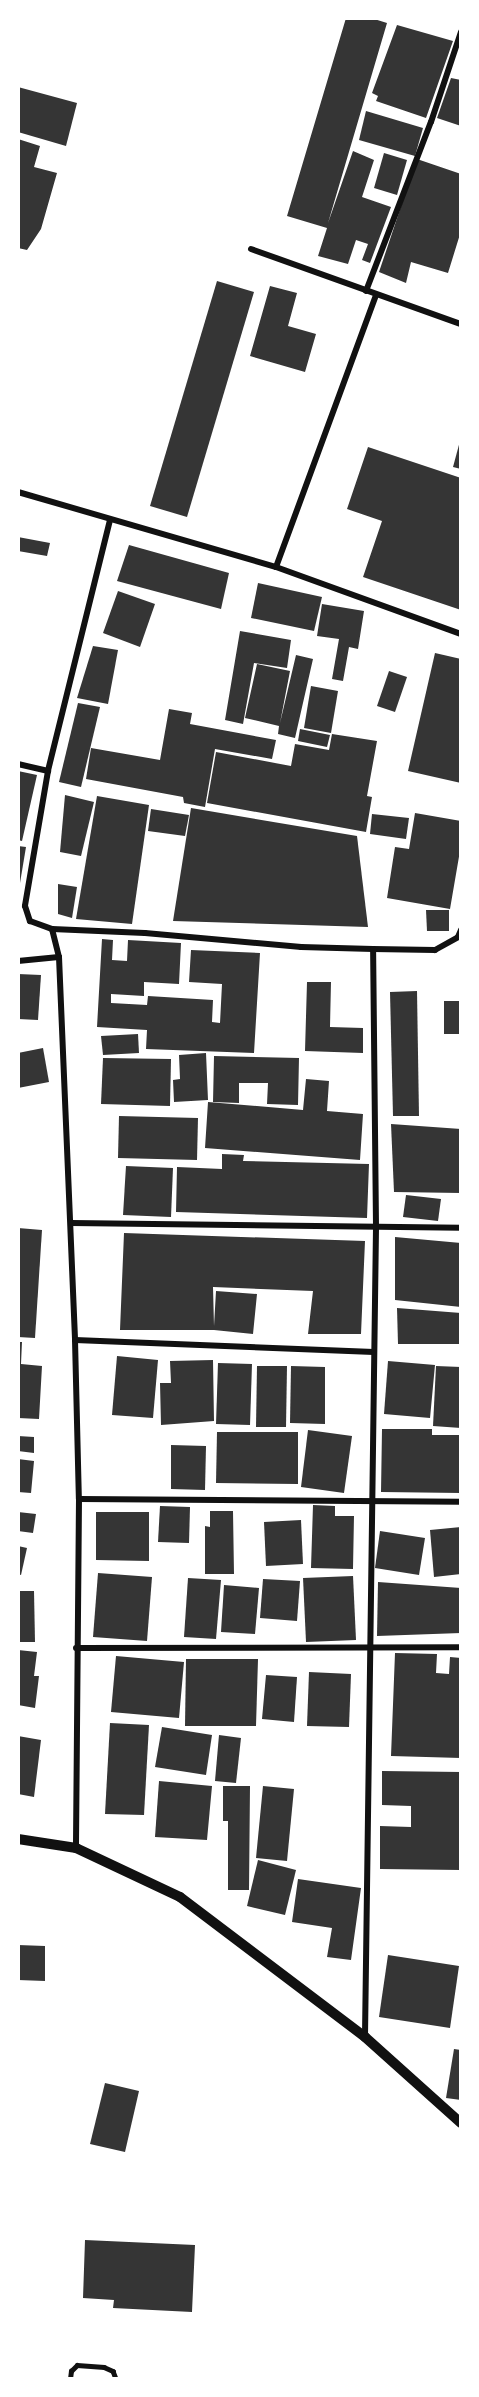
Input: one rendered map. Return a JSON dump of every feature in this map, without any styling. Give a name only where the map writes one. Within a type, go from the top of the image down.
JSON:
[{"type":"street","points":[[366,291],[431,122],[461,32]]},
{"type":"street","points":[[251,249],[461,324]]},
{"type":"street","points":[[276,567],[376,295]]},
{"type":"street","points":[[18,492],[276,567],[461,634]]},
{"type":"street","points":[[110,520],[48,771],[25,906],[30,921],[52,929],[145,933],[300,947],[373,949],[435,950],[459,937],[461,930]]},
{"type":"street","points":[[18,764],[48,771]]},
{"type":"street","points":[[52,929],[59,957],[75,1340],[79,1498],[76,1848]]},
{"type":"street","points":[[365,2037],[376,1226],[373,949]]},
{"type":"street","points":[[18,961],[59,957]]},
{"type":"street","points":[[71,1223],[461,1228]]},
{"type":"street","points":[[75,1340],[374,1352]]},
{"type":"street","points":[[79,1498],[461,1502]]},
{"type":"street","points":[[76,1648],[461,1647]]},
{"type":"street","points":[[18,1839],[76,1848],[180,1897],[365,2037],[461,2123]]},
{"type":"lane","points":[[70,2379],[71,2371],[77,2365],[104,2367],[113,2371],[116,2379]]},
{"type":"building","points":[[346,18],[371,18],[387,23],[328,223],[353,151],[374,160],[362,197],[391,207],[370,263],[362,260],[368,244],[356,240],[348,264],[318,256],[327,228],[287,216]]},
{"type":"building","points":[[397,25],[453,41],[426,118],[376,101],[378,96],[372,93]]},
{"type":"building","points":[[451,78],[461,80],[461,126],[437,118]]},
{"type":"building","points":[[18,87],[77,103],[66,146],[18,132]]},
{"type":"building","points":[[366,111],[423,128],[415,156],[359,140]]},
{"type":"building","points":[[18,139],[40,146],[34,167],[57,173],[41,229],[27,250],[18,248]]},
{"type":"building","points":[[384,153],[407,160],[397,195],[374,188]]},
{"type":"building","points":[[417,159],[461,174],[461,231],[448,273],[411,262],[406,283],[379,272]]},
{"type":"building","points":[[217,281],[254,292],[187,517],[150,506]]},
{"type":"building","points":[[270,286],[297,293],[288,326],[316,334],[305,372],[250,356]]},
{"type":"building","points":[[461,441],[461,469],[453,467]]},
{"type":"building","points":[[368,447],[461,478],[461,610],[363,577],[382,521],[347,509]]},
{"type":"building","points":[[18,537],[50,543],[47,556],[18,551]]},
{"type":"building","points":[[129,545],[229,573],[221,609],[117,581]]},
{"type":"building","points":[[258,583],[322,597],[314,631],[251,618]]},
{"type":"building","points":[[118,591],[155,604],[140,647],[103,633]]},
{"type":"building","points":[[322,604],[364,611],[358,649],[349,647],[343,681],[332,679],[339,639],[317,636]]},
{"type":"building","points":[[240,631],[291,640],[287,668],[254,663],[243,724],[225,720]]},
{"type":"building","points":[[93,646],[118,650],[108,704],[77,698]]},
{"type":"building","points":[[435,653],[461,659],[461,783],[408,771]]},
{"type":"building","points":[[296,655],[313,659],[295,738],[278,734],[279,726],[245,718],[257,664],[290,671],[280,723]]},
{"type":"building","points":[[389,671],[407,677],[395,712],[377,706]]},
{"type":"building","points":[[311,686],[338,691],[331,733],[304,728]]},
{"type":"building","points":[[78,703],[100,707],[81,787],[59,782]]},
{"type":"building","points":[[169,709],[192,713],[190,724],[276,740],[272,759],[215,749],[205,807],[184,803],[183,797],[86,779],[91,748],[160,760]]},
{"type":"building","points":[[300,729],[330,735],[327,747],[298,741]]},
{"type":"building","points":[[332,734],[377,741],[367,796],[372,797],[366,832],[207,803],[216,752],[291,766],[295,744],[329,750]]},
{"type":"building","points":[[18,771],[37,775],[22,841],[18,840]]},
{"type":"building","points":[[65,795],[94,802],[81,856],[60,852]]},
{"type":"building","points":[[97,796],[149,805],[132,924],[76,919]]},
{"type":"building","points":[[191,808],[357,836],[368,927],[173,921]]},
{"type":"building","points":[[151,809],[189,815],[185,836],[148,831]]},
{"type":"building","points":[[415,813],[461,821],[461,845],[450,909],[387,898],[395,847],[409,849]]},
{"type":"building","points":[[372,814],[409,818],[406,839],[370,834]]},
{"type":"building","points":[[18,846],[26,847],[19,889],[18,888]]},
{"type":"building","points":[[58,884],[77,887],[72,918],[58,914]]},
{"type":"building","points":[[426,910],[449,910],[449,931],[427,931]]},
{"type":"building","points":[[102,939],[113,940],[112,960],[127,961],[128,940],[181,943],[179,984],[144,982],[144,996],[111,994],[111,1003],[147,1005],[148,996],[213,1000],[212,1022],[220,1023],[222,984],[189,982],[191,950],[260,953],[254,1053],[146,1049],[147,1030],[97,1027]]},
{"type":"building","points":[[18,974],[41,975],[38,1020],[18,1019]]},
{"type":"building","points":[[307,982],[331,982],[330,1027],[363,1028],[363,1053],[305,1051]]},
{"type":"building","points":[[417,991],[419,1116],[393,1116],[390,992]]},
{"type":"building","points":[[444,1001],[461,1001],[461,1034],[444,1034]]},
{"type":"building","points":[[138,1034],[139,1053],[103,1055],[101,1036]]},
{"type":"building","points":[[43,1048],[49,1082],[18,1088],[18,1053]]},
{"type":"building","points":[[206,1053],[208,1100],[174,1102],[173,1080],[180,1079],[179,1055]]},
{"type":"building","points":[[214,1056],[299,1058],[298,1105],[267,1104],[268,1083],[239,1083],[239,1103],[213,1102]]},
{"type":"building","points":[[103,1058],[171,1059],[170,1106],[101,1104]]},
{"type":"building","points":[[306,1079],[329,1081],[327,1111],[363,1114],[360,1160],[205,1148],[208,1102],[303,1110]]},
{"type":"building","points":[[119,1116],[198,1118],[197,1160],[118,1158]]},
{"type":"building","points":[[391,1124],[461,1129],[461,1193],[394,1192]]},
{"type":"building","points":[[222,1154],[244,1155],[243,1161],[369,1164],[367,1218],[176,1212],[177,1167],[222,1169]]},
{"type":"building","points":[[126,1166],[173,1168],[171,1217],[123,1215]]},
{"type":"building","points":[[406,1195],[441,1199],[438,1221],[403,1217]]},
{"type":"building","points":[[18,1228],[42,1230],[35,1338],[18,1337]]},
{"type":"building","points":[[124,1233],[365,1241],[361,1334],[308,1334],[313,1291],[213,1287],[214,1326],[216,1291],[257,1294],[253,1334],[214,1330],[120,1330]]},
{"type":"building","points":[[395,1237],[461,1243],[461,1307],[395,1300]]},
{"type":"building","points":[[397,1308],[461,1313],[459,1344],[398,1344]]},
{"type":"building","points":[[18,1342],[22,1342],[21,1364],[42,1366],[39,1419],[18,1418]]},
{"type":"building","points":[[117,1356],[158,1360],[153,1418],[112,1415]]},
{"type":"building","points":[[213,1360],[214,1421],[161,1425],[160,1383],[171,1383],[170,1361]]},
{"type":"building","points":[[388,1361],[435,1365],[430,1418],[384,1414]]},
{"type":"building","points":[[218,1363],[252,1364],[250,1425],[216,1424]]},
{"type":"building","points":[[257,1366],[287,1366],[286,1427],[256,1427]]},
{"type":"building","points":[[291,1366],[325,1367],[325,1424],[290,1423]]},
{"type":"building","points":[[436,1366],[461,1367],[461,1428],[433,1426]]},
{"type":"building","points":[[382,1429],[432,1429],[432,1435],[461,1435],[461,1493],[381,1492]]},
{"type":"building","points":[[308,1430],[352,1436],[344,1493],[301,1487]]},
{"type":"building","points":[[217,1432],[298,1432],[298,1484],[216,1483]]},
{"type":"building","points":[[18,1436],[34,1437],[34,1453],[18,1451]]},
{"type":"building","points":[[171,1445],[206,1446],[205,1490],[171,1489]]},
{"type":"building","points":[[18,1459],[34,1461],[31,1493],[18,1492]]},
{"type":"building","points":[[313,1505],[335,1506],[335,1516],[354,1516],[353,1569],[311,1568]]},
{"type":"building","points":[[160,1506],[190,1507],[189,1543],[158,1542]]},
{"type":"building","points":[[210,1511],[233,1511],[234,1574],[205,1574],[205,1526],[210,1527]]},
{"type":"building","points":[[18,1512],[36,1514],[33,1533],[18,1531]]},
{"type":"building","points":[[96,1512],[149,1512],[149,1561],[96,1560]]},
{"type":"building","points":[[301,1520],[303,1564],[266,1566],[264,1522]]},
{"type":"building","points":[[461,1527],[461,1574],[434,1577],[430,1530]]},
{"type":"building","points":[[380,1531],[425,1538],[419,1575],[375,1568]]},
{"type":"building","points":[[18,1546],[27,1548],[21,1575],[18,1574]]},
{"type":"building","points":[[98,1573],[152,1577],[147,1641],[93,1637]]},
{"type":"building","points":[[353,1576],[356,1640],[306,1642],[303,1578]]},
{"type":"building","points":[[188,1578],[221,1580],[216,1639],[184,1637]]},
{"type":"building","points":[[263,1579],[300,1581],[297,1621],[260,1618]]},
{"type":"building","points":[[378,1582],[461,1588],[461,1633],[377,1636]]},
{"type":"building","points":[[224,1585],[259,1588],[255,1634],[221,1632]]},
{"type":"building","points":[[18,1591],[34,1591],[35,1642],[18,1642]]},
{"type":"building","points":[[18,1650],[37,1652],[34,1676],[39,1676],[35,1708],[18,1705]]},
{"type":"building","points":[[395,1653],[437,1654],[436,1673],[449,1674],[450,1657],[461,1658],[461,1758],[391,1756]]},
{"type":"building","points":[[116,1656],[184,1662],[179,1718],[111,1712]]},
{"type":"building","points":[[186,1659],[258,1659],[256,1726],[185,1726]]},
{"type":"building","points":[[309,1672],[351,1674],[349,1727],[307,1726]]},
{"type":"building","points":[[266,1675],[297,1677],[294,1722],[262,1719]]},
{"type":"building","points":[[110,1723],[149,1725],[144,1815],[105,1814]]},
{"type":"building","points":[[162,1727],[212,1735],[206,1775],[155,1767]]},
{"type":"building","points":[[219,1735],[241,1738],[236,1783],[215,1781]]},
{"type":"building","points":[[18,1736],[41,1740],[34,1797],[18,1794]]},
{"type":"building","points":[[382,1771],[461,1772],[461,1870],[380,1869],[380,1826],[411,1827],[411,1806],[382,1805]]},
{"type":"building","points":[[159,1781],[212,1786],[207,1840],[155,1837]]},
{"type":"building","points":[[223,1786],[250,1786],[249,1890],[228,1890],[228,1821],[223,1821]]},
{"type":"building","points":[[263,1786],[294,1789],[287,1861],[256,1858]]},
{"type":"building","points":[[258,1860],[296,1870],[285,1915],[247,1906]]},
{"type":"building","points":[[298,1879],[361,1888],[351,1960],[327,1957],[332,1928],[292,1922]]},
{"type":"building","points":[[18,1945],[45,1946],[45,1981],[18,1980]]},
{"type":"building","points":[[388,1955],[459,1966],[450,2028],[379,2017]]},
{"type":"building","points":[[454,2049],[461,2050],[461,2100],[446,2098]]},
{"type":"building","points":[[105,2083],[139,2091],[125,2152],[90,2144]]},
{"type":"building","points":[[85,2240],[195,2245],[192,2312],[113,2308],[114,2300],[83,2298]]}]
